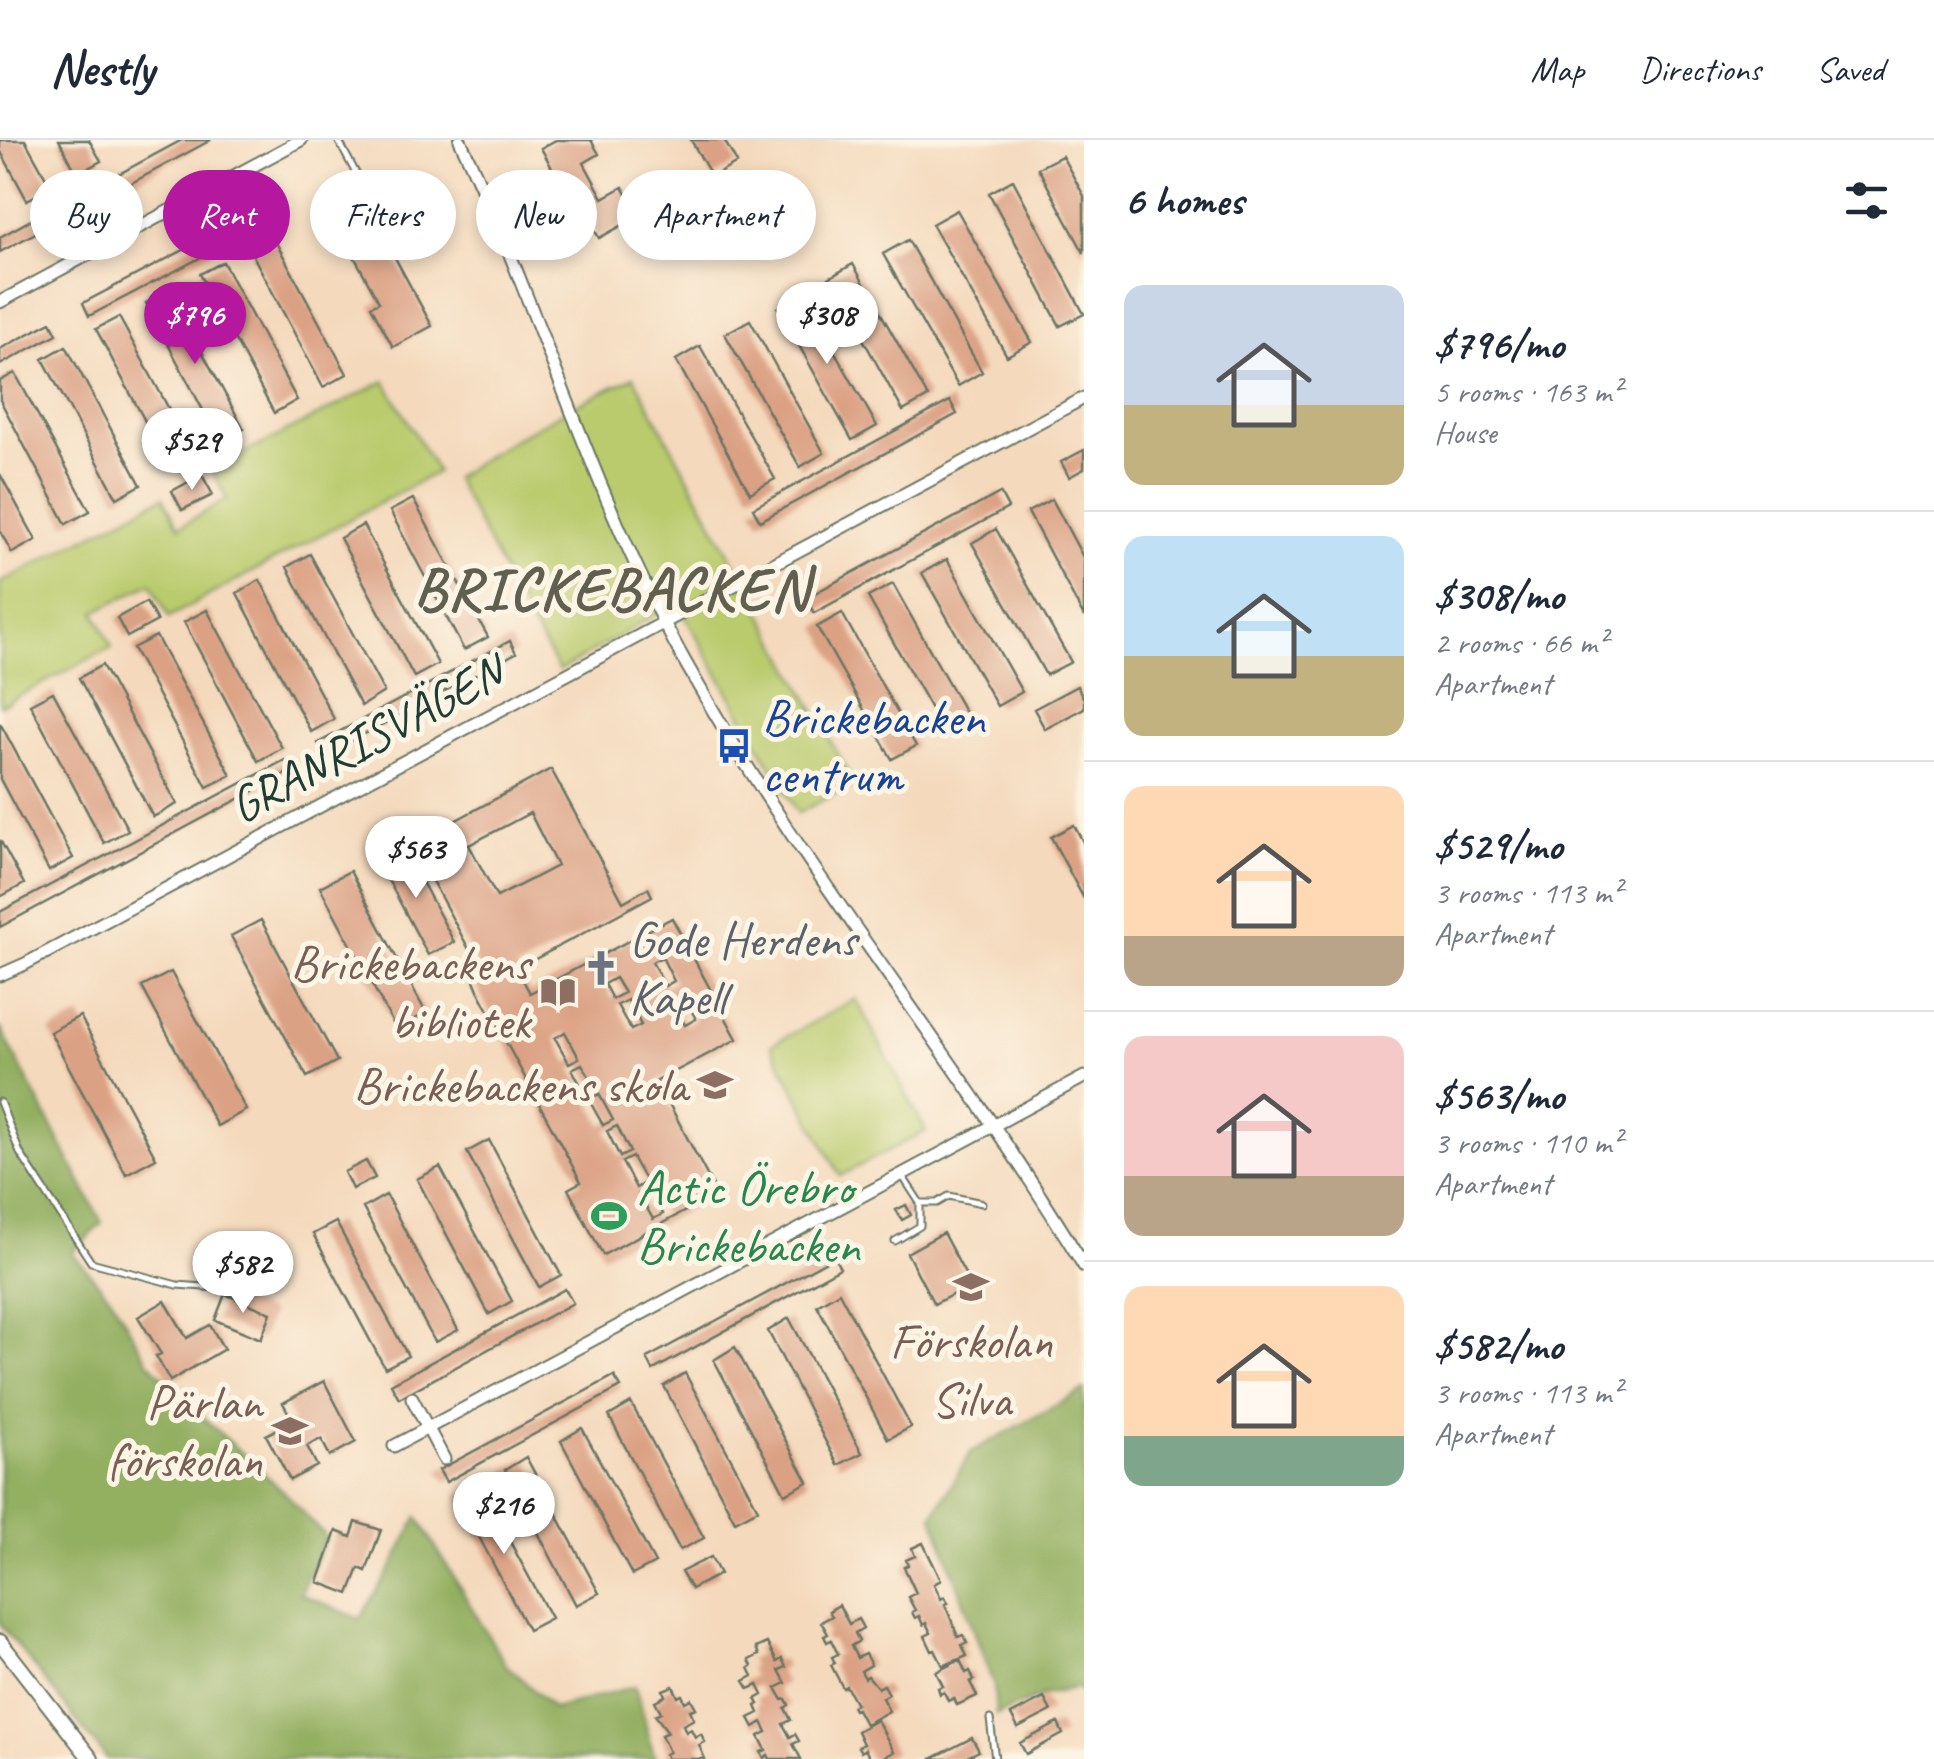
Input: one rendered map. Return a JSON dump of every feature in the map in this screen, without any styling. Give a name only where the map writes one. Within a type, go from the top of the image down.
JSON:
[{"type":"street","points":[[0,302],[301,140]]},
{"type":"street","points":[[460,140],[515,264],[594,472],[664,622],[734,746],[994,1125],[1084,1266]]},
{"type":"street","name":"GRANRISVÄGEN","points":[[0,976],[1084,398]]},
{"type":"street","points":[[394,1446],[1084,1077]]},
{"type":"street","points":[[412,1398],[444,1459]]},
{"type":"street","points":[[0,1642],[91,1759]]},
{"type":"lane","points":[[338,140],[354,170]]},
{"type":"lane","points":[[0,1102],[20,1152],[90,1262],[177,1286],[218,1288]]},
{"type":"lane","points":[[894,1241],[920,1226],[920,1204],[902,1174]]},
{"type":"lane","points":[[920,1204],[937,1203],[949,1196],[982,1203]]},
{"type":"lane","points":[[990,1718],[995,1759]]},
{"type":"green space","points":[[634,377],[854,784],[798,813],[677,602],[559,671],[454,478],[542,423]]},
{"type":"green space","points":[[385,381],[437,472],[169,617],[151,583],[95,612],[112,647],[0,706],[0,583],[163,497],[179,527],[227,499],[212,470]]},
{"type":"green space","points":[[856,999],[926,1131],[840,1176],[771,1045]]},
{"type":"green space","points":[[0,1027],[102,1223],[72,1253],[112,1299],[148,1361],[326,1537],[300,1594],[360,1619],[418,1517],[505,1664],[554,1709],[635,1686],[655,1759],[107,1759],[0,1624]]},
{"type":"green space","points":[[1084,1390],[1084,1699],[1078,1687],[1044,1695],[996,1715],[994,1686],[933,1516],[971,1452]]},
{"type":"building","points":[[0,140],[25,140],[42,170],[30,170],[30,198],[27,200],[0,150]]},
{"type":"building","points":[[59,140],[89,140],[101,161],[84,170],[75,170]]},
{"type":"building","points":[[182,140],[211,140],[143,177],[143,170],[126,170]]},
{"type":"building","points":[[556,140],[591,140],[599,154],[584,163],[588,170],[553,170],[541,148]]},
{"type":"building","points":[[691,140],[724,140],[737,163],[724,170],[708,170]]},
{"type":"building","points":[[1062,156],[1084,196],[1084,253],[1038,168]]},
{"type":"building","points":[[1013,180],[1084,314],[1060,326],[989,193]]},
{"type":"building","points":[[597,187],[603,198],[617,190],[617,228],[599,238]]},
{"type":"building","points":[[957,210],[1032,342],[1007,356],[932,224]]},
{"type":"building","points":[[30,221],[30,236],[0,252],[0,237]]},
{"type":"building","points":[[908,240],[982,372],[958,386],[883,254]]},
{"type":"building","points":[[165,260],[196,260],[89,316],[83,303]]},
{"type":"building","points":[[255,260],[285,260],[347,374],[323,387]]},
{"type":"building","points":[[356,260],[396,260],[432,326],[393,347],[371,306],[379,302]]},
{"type":"building","points":[[223,262],[297,400],[274,413],[200,274]]},
{"type":"building","points":[[853,264],[928,397],[903,411],[829,278]]},
{"type":"building","points":[[169,291],[244,429],[220,442],[146,303]]},
{"type":"building","points":[[802,294],[877,426],[852,440],[778,308]]},
{"type":"building","points":[[119,317],[194,455],[170,468],[96,329]]},
{"type":"building","points":[[750,320],[824,453],[800,467],[725,334]]},
{"type":"building","points":[[51,322],[57,334],[0,365],[0,349]]},
{"type":"building","points":[[66,346],[141,485],[117,498],[43,359]]},
{"type":"building","points":[[700,346],[775,479],[750,493],[676,360]]},
{"type":"building","points":[[15,373],[90,511],[66,524],[0,400],[0,381]]},
{"type":"building","points":[[950,401],[957,414],[760,521],[753,508]]},
{"type":"building","points":[[1084,450],[1084,469],[1069,477],[1061,462]]},
{"type":"building","points":[[0,474],[36,540],[12,553],[0,531]]},
{"type":"building","points":[[202,475],[213,495],[182,510],[172,491]]},
{"type":"building","points":[[1000,493],[1008,508],[814,613],[806,598]]},
{"type":"building","points":[[413,499],[488,637],[464,650],[390,511]]},
{"type":"building","points":[[1052,499],[1084,559],[1084,617],[1028,512]]},
{"type":"building","points":[[363,525],[438,664],[414,677],[340,538]]},
{"type":"building","points":[[996,529],[1071,662],[1046,675],[972,543]]},
{"type":"building","points":[[310,554],[384,692],[361,706],[287,567]]},
{"type":"building","points":[[947,559],[1022,692],[997,706],[922,573]]},
{"type":"building","points":[[260,580],[334,719],[311,732],[237,593]]},
{"type":"building","points":[[893,584],[967,716],[943,730],[868,597]]},
{"type":"building","points":[[146,602],[157,621],[127,637],[117,618]]},
{"type":"building","points":[[207,610],[282,748],[258,761],[184,622]]},
{"type":"building","points":[[842,613],[916,746],[892,759],[817,627]]},
{"type":"building","points":[[156,636],[231,775],[207,787],[133,648]]},
{"type":"building","points":[[510,641],[516,653],[325,755],[318,743]]},
{"type":"building","points":[[102,665],[177,804],[153,817],[79,678]]},
{"type":"building","points":[[1077,686],[1084,708],[1045,729],[1034,709]]},
{"type":"building","points":[[53,692],[128,830],[104,843],[30,704]]},
{"type":"building","points":[[0,723],[73,858],[49,871],[0,779]]},
{"type":"building","points":[[285,760],[291,771],[0,927],[0,912]]},
{"type":"building","points":[[551,769],[623,902],[648,888],[652,896],[517,969],[530,993],[672,918],[737,1039],[657,1081],[717,1194],[603,1255],[568,1189],[581,1182],[478,990],[474,980],[483,975],[412,844]],"holes":[[[530,813],[557,866],[497,897],[469,845]],[[662,957],[674,981],[665,986],[652,962]],[[615,978],[624,993],[612,999],[604,984]],[[628,1000],[641,1025],[631,1030],[617,1005]],[[690,1008],[696,1019],[685,1025],[679,1014]],[[565,1032],[579,1058],[569,1063],[555,1038]],[[582,1064],[596,1089],[586,1095],[572,1069]],[[599,1094],[613,1120],[603,1125],[589,1100]],[[617,1126],[630,1152],[620,1157],[607,1131]],[[632,1157],[646,1182],[636,1188],[622,1162]],[[649,1188],[663,1214],[653,1219],[639,1194]]]},
{"type":"building","points":[[1074,825],[1084,844],[1084,899],[1051,837]]},
{"type":"building","points":[[0,840],[24,884],[0,897]]},
{"type":"building","points":[[403,846],[454,942],[428,955],[377,859]]},
{"type":"building","points":[[350,871],[426,1013],[396,1029],[320,887]]},
{"type":"building","points":[[261,920],[337,1061],[307,1077],[231,936]]},
{"type":"building","points":[[171,972],[246,1110],[217,1126],[142,987]]},
{"type":"building","points":[[80,1016],[156,1158],[126,1174],[50,1032]]},
{"type":"building","points":[[489,1140],[561,1275],[539,1287],[467,1152]]},
{"type":"building","points":[[366,1161],[375,1178],[352,1189],[344,1172]]},
{"type":"building","points":[[440,1167],[512,1301],[489,1314],[417,1179]]},
{"type":"building","points":[[386,1195],[458,1330],[435,1342],[363,1208]]},
{"type":"building","points":[[906,1205],[911,1215],[902,1220],[896,1210]]},
{"type":"building","points":[[336,1222],[408,1356],[385,1368],[313,1234]]},
{"type":"building","points":[[943,1233],[971,1285],[934,1304],[907,1253]]},
{"type":"building","points":[[834,1257],[840,1268],[653,1370],[647,1358]]},
{"type":"building","points":[[565,1289],[573,1303],[399,1398],[391,1384]]},
{"type":"building","points":[[839,1292],[911,1427],[888,1439],[817,1305]]},
{"type":"building","points":[[225,1294],[271,1313],[261,1339],[215,1320]]},
{"type":"building","points":[[165,1301],[187,1338],[210,1325],[224,1349],[170,1381],[156,1356],[161,1354],[138,1317]]},
{"type":"building","points":[[789,1318],[862,1453],[838,1465],[768,1331]]},
{"type":"building","points":[[735,1347],[808,1482],[785,1494],[714,1360]]},
{"type":"building","points":[[685,1373],[758,1509],[735,1521],[664,1386]]},
{"type":"building","points":[[614,1376],[621,1387],[446,1482],[439,1470]]},
{"type":"building","points":[[324,1381],[356,1442],[330,1456],[321,1439],[307,1446],[317,1466],[290,1480],[266,1435],[293,1421],[283,1403]]},
{"type":"building","points":[[631,1403],[704,1538],[680,1550],[609,1416]]},
{"type":"building","points":[[582,1428],[655,1563],[632,1575],[561,1441]]},
{"type":"building","points":[[526,1457],[599,1593],[576,1605],[505,1470]]},
{"type":"building","points":[[479,1484],[551,1618],[528,1630],[457,1495]]},
{"type":"building","points":[[356,1522],[381,1530],[366,1571],[359,1568],[349,1594],[318,1582],[336,1531],[351,1537]]},
{"type":"building","points":[[923,1543],[941,1580],[934,1584],[941,1599],[944,1597],[948,1603],[945,1604],[958,1637],[963,1635],[967,1643],[962,1645],[967,1656],[943,1666],[925,1636],[931,1633],[926,1623],[923,1625],[919,1616],[915,1618],[908,1597],[916,1593],[904,1567],[908,1565],[906,1560],[915,1556],[912,1548]]},
{"type":"building","points":[[711,1557],[720,1574],[691,1589],[681,1572]]},
{"type":"building","points":[[839,1605],[849,1624],[858,1619],[863,1628],[855,1633],[859,1641],[851,1646],[857,1658],[865,1654],[871,1665],[861,1671],[878,1688],[884,1685],[889,1694],[882,1698],[889,1711],[865,1724],[831,1665],[835,1663],[832,1657],[838,1654],[831,1640],[827,1642],[824,1636],[828,1634],[821,1622],[832,1616],[829,1611]]},
{"type":"building","points":[[767,1643],[777,1662],[782,1659],[786,1667],[779,1670],[786,1683],[776,1688],[789,1705],[785,1708],[791,1720],[783,1724],[790,1737],[795,1734],[799,1741],[793,1744],[801,1759],[770,1759],[768,1755],[764,1758],[761,1752],[766,1750],[759,1736],[767,1732],[762,1722],[754,1727],[749,1718],[759,1713],[756,1699],[763,1695],[758,1685],[749,1689],[744,1681],[753,1676],[749,1660],[759,1655],[756,1648]]},
{"type":"building","points":[[960,1660],[966,1673],[970,1671],[977,1696],[957,1705],[954,1698],[948,1701],[944,1692],[940,1694],[938,1688],[943,1686],[936,1672]]},
{"type":"building","points":[[673,1686],[678,1697],[682,1695],[685,1702],[691,1699],[696,1708],[690,1710],[694,1719],[683,1725],[695,1737],[701,1734],[705,1742],[699,1745],[705,1759],[667,1759],[665,1754],[669,1752],[661,1735],[668,1732],[655,1715],[661,1712],[655,1701],[665,1696],[663,1690]]},
{"type":"building","points":[[1044,1698],[1051,1711],[1018,1728],[1011,1715]]},
{"type":"building","points":[[877,1720],[894,1752],[870,1759],[865,1749],[861,1752],[858,1747],[863,1744],[857,1731]]},
{"type":"building","points":[[1058,1723],[1063,1734],[1026,1754],[1020,1743]]},
{"type":"building","points":[[972,1738],[979,1751],[963,1759],[931,1759]]},
{"type":"place","name":"Brickebacken centrum","points":[[734,746]]},
{"type":"place","name":"Gode Herdens Kapell","points":[[601,968]]},
{"type":"place","name":"Brickebackens bibliotek","points":[[558,992]]},
{"type":"place","name":"Brickebackens skola","points":[[715,1085]]},
{"type":"place","name":"Actic Örebro Brickebacken","points":[[609,1216]]},
{"type":"place","name":"Förskolan Silva","points":[[971,1287]]},
{"type":"place","name":"Pärlan förskolan","points":[[290,1431]]},
{"type":"district","name":"BRICKEBACKEN","points":[[612,589]]}]
